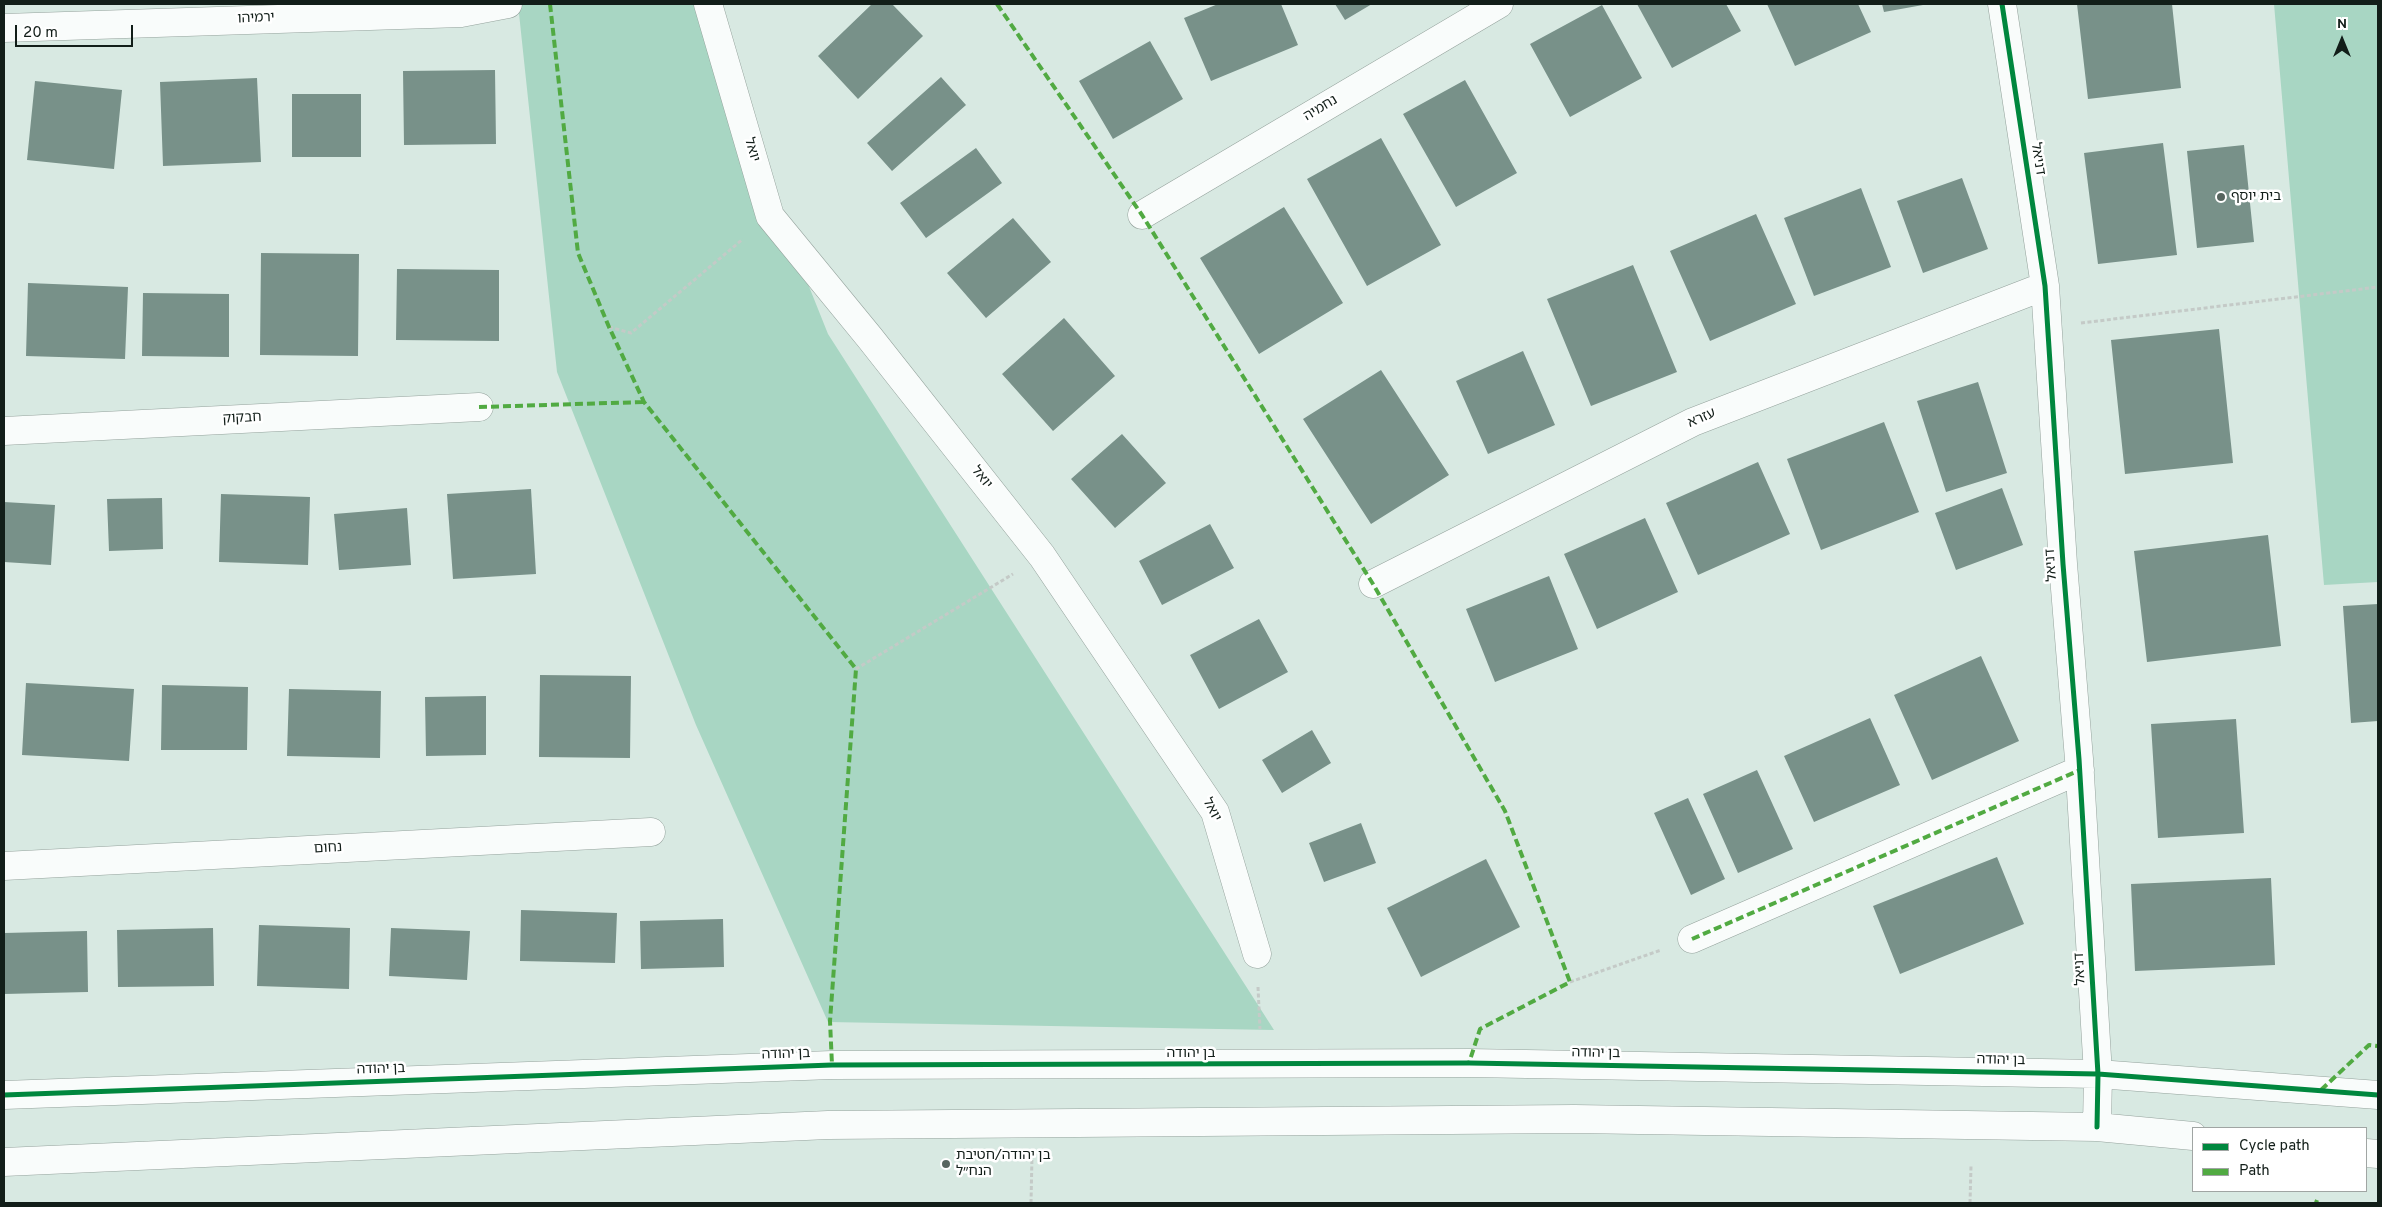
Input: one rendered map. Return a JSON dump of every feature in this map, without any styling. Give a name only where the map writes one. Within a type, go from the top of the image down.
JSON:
[{"type":"street","name":"ירמיהו","points":[[4,28],[89,14],[461,13],[508,4]]},
{"type":"street","name":"יואל","points":[[708,4],[770,216],[870,338],[1042,556],[1215,812],[1257,954]]},
{"type":"street","name":"נחמיה","points":[[1142,215],[1499,4]]},
{"type":"street","name":"דניאל","points":[[2002,4],[2045,286],[2080,770],[2098,1074],[2097,1127]]},
{"type":"street","name":"עזרא","points":[[1373,584],[1693,422],[2045,286]]},
{"type":"street","name":"חבקוק","points":[[4,431],[480,407]]},
{"type":"street","points":[[1692,939],[2080,770]]},
{"type":"street","name":"נחום","points":[[4,866],[651,832]]},
{"type":"street","name":"בן יהודה","points":[[4,1095],[832,1065],[1469,1063],[2098,1074],[2378,1095]]},
{"type":"street","points":[[4,1162],[828,1124],[1574,1119],[2097,1127],[2192,1136]]},
{"type":"path","points":[[609,327],[631,333],[770,216]]},
{"type":"path","points":[[2047,327],[2378,287]]},
{"type":"path","points":[[856,669],[1042,556]]},
{"type":"path","points":[[1570,982],[1692,939]]},
{"type":"path","points":[[1257,954],[1261,1065]]},
{"type":"path","points":[[1031,1203],[1033,1123]]},
{"type":"path","points":[[1970,1203],[1971,1166]]},
{"type":"green space","points":[[518,4],[696,4],[828,334],[1274,1030],[828,1022],[696,725],[557,372]]},
{"type":"green space","points":[[2274,4],[2378,4],[2378,582],[2324,585]]},
{"type":"building","points":[[872,4],[892,4],[923,36],[858,99],[818,56]]},
{"type":"building","points":[[1218,4],[1281,4],[1298,45],[1211,81],[1184,18]]},
{"type":"building","points":[[1335,4],[1372,4],[1345,20]]},
{"type":"building","points":[[1637,4],[1726,4],[1741,31],[1672,68]]},
{"type":"building","points":[[1767,4],[1858,4],[1871,32],[1795,66]]},
{"type":"building","points":[[1882,4],[1923,4],[1923,5],[1884,12]]},
{"type":"building","points":[[2077,4],[2172,4],[2181,88],[2088,99]]},
{"type":"building","points":[[1602,5],[1642,78],[1570,117],[1530,44]]},
{"type":"building","points":[[1150,41],[1183,99],[1113,139],[1079,81]]},
{"type":"building","points":[[495,70],[496,144],[404,145],[403,71]]},
{"type":"building","points":[[941,77],[966,105],[892,171],[867,143]]},
{"type":"building","points":[[257,78],[261,162],[163,166],[160,82]]},
{"type":"building","points":[[1465,80],[1517,173],[1456,207],[1403,114]]},
{"type":"building","points":[[35,81],[122,90],[114,169],[27,160]]},
{"type":"building","points":[[292,94],[361,94],[361,157],[292,157]]},
{"type":"building","points":[[1381,138],[1441,245],[1367,286],[1307,179]]},
{"type":"building","points":[[2163,143],[2177,255],[2098,264],[2084,153]]},
{"type":"building","name":"בית יוסף","points":[[2244,145],[2254,242],[2197,248],[2187,151]]},
{"type":"building","points":[[976,148],[1002,183],[926,238],[900,203]]},
{"type":"building","points":[[1962,178],[1988,249],[1923,273],[1897,201]]},
{"type":"building","points":[[1861,188],[1891,267],[1814,296],[1784,218]]},
{"type":"building","points":[[1284,207],[1343,303],[1259,354],[1200,258]]},
{"type":"building","points":[[1756,214],[1796,304],[1710,341],[1670,251]]},
{"type":"building","points":[[1013,218],[1051,262],[986,318],[947,273]]},
{"type":"building","points":[[261,253],[359,254],[358,356],[260,355]]},
{"type":"building","points":[[1633,265],[1677,372],[1591,406],[1547,299]]},
{"type":"building","points":[[397,269],[499,270],[499,341],[396,340]]},
{"type":"building","points":[[28,283],[128,287],[125,359],[26,356]]},
{"type":"building","points":[[143,293],[229,294],[229,357],[142,356]]},
{"type":"building","points":[[1064,318],[1115,376],[1053,431],[1002,374]]},
{"type":"building","points":[[2219,329],[2233,463],[2125,474],[2111,340]]},
{"type":"building","points":[[1523,351],[1555,425],[1488,454],[1456,381]]},
{"type":"building","points":[[1381,370],[1449,475],[1371,524],[1303,419]]},
{"type":"building","points":[[1978,382],[2007,473],[1946,492],[1917,401]]},
{"type":"building","points":[[1884,422],[1919,512],[1821,550],[1787,459]]},
{"type":"building","points":[[1122,434],[1166,483],[1115,528],[1071,479]]},
{"type":"building","points":[[1758,462],[1790,534],[1698,575],[1666,503]]},
{"type":"building","points":[[2002,488],[2023,545],[1956,570],[1935,513]]},
{"type":"building","points":[[531,489],[536,574],[453,579],[447,494]]},
{"type":"building","points":[[221,494],[310,497],[308,565],[219,562]]},
{"type":"building","points":[[162,498],[163,549],[109,551],[107,499]]},
{"type":"building","points":[[4,502],[55,505],[51,565],[4,562]]},
{"type":"building","points":[[407,508],[411,565],[339,570],[334,514]]},
{"type":"building","points":[[1645,518],[1678,592],[1597,629],[1564,554]]},
{"type":"building","points":[[1210,524],[1234,568],[1162,605],[1139,561]]},
{"type":"building","points":[[2268,535],[2281,646],[2147,662],[2134,551]]},
{"type":"building","points":[[1549,576],[1578,649],[1495,682],[1466,609]]},
{"type":"building","points":[[2378,604],[2378,721],[2351,723],[2343,606]]},
{"type":"building","points":[[1259,619],[1288,672],[1219,709],[1190,655]]},
{"type":"building","points":[[1981,656],[2019,741],[1932,780],[1894,695]]},
{"type":"building","points":[[540,675],[631,676],[630,758],[539,757]]},
{"type":"building","points":[[26,683],[134,689],[129,761],[22,755]]},
{"type":"building","points":[[162,685],[248,687],[247,750],[161,750]]},
{"type":"building","points":[[289,689],[381,691],[380,758],[287,756]]},
{"type":"building","points":[[486,696],[486,755],[426,756],[425,697]]},
{"type":"building","points":[[1870,718],[1900,785],[1814,822],[1784,756]]},
{"type":"building","points":[[2236,719],[2244,833],[2158,838],[2151,724]]},
{"type":"building","points":[[1312,730],[1331,763],[1282,793],[1262,760]]},
{"type":"building","points":[[1757,770],[1793,849],[1738,873],[1703,794]]},
{"type":"building","points":[[1688,798],[1725,879],[1691,895],[1654,813]]},
{"type":"building","points":[[1361,823],[1376,863],[1324,882],[1309,843]]},
{"type":"building","points":[[1997,857],[2024,924],[1900,974],[1873,906]]},
{"type":"building","points":[[1486,859],[1520,927],[1421,977],[1387,908]]},
{"type":"building","points":[[2271,878],[2275,965],[2135,971],[2131,884]]},
{"type":"building","points":[[521,910],[617,913],[615,963],[520,961]]},
{"type":"building","points":[[723,919],[724,967],[641,969],[640,921]]},
{"type":"building","points":[[259,925],[350,928],[349,989],[257,986]]},
{"type":"building","points":[[213,928],[214,986],[118,987],[117,930]]},
{"type":"building","points":[[391,928],[470,931],[467,980],[389,976]]},
{"type":"building","points":[[87,931],[88,992],[4,994],[4,933]]},
{"type":"marked path","points":[[550,4],[578,253],[609,327],[644,402],[856,669],[830,1021],[832,1065]]},
{"type":"marked path","points":[[997,4],[1142,215],[1373,584],[1505,811],[1570,982],[1480,1029],[1469,1063]]},
{"type":"marked path","points":[[479,407],[644,402]]},
{"type":"marked path","points":[[1692,939],[2080,770]]},
{"type":"marked path","points":[[2321,1090],[2369,1045],[2378,1046]]},
{"type":"cycle path","points":[[2002,4],[2045,286],[2063,564],[2079,759],[2098,1074],[2097,1127]]},
{"type":"cycle path","points":[[4,1095],[832,1065],[1469,1063],[2098,1074],[2378,1095]]},
{"type":"place","name":"בית יוסף","points":[[2221,197]]},
{"type":"place","name":"בן יהודה/חטיבת הנח״ל","points":[[946,1164]]}]
